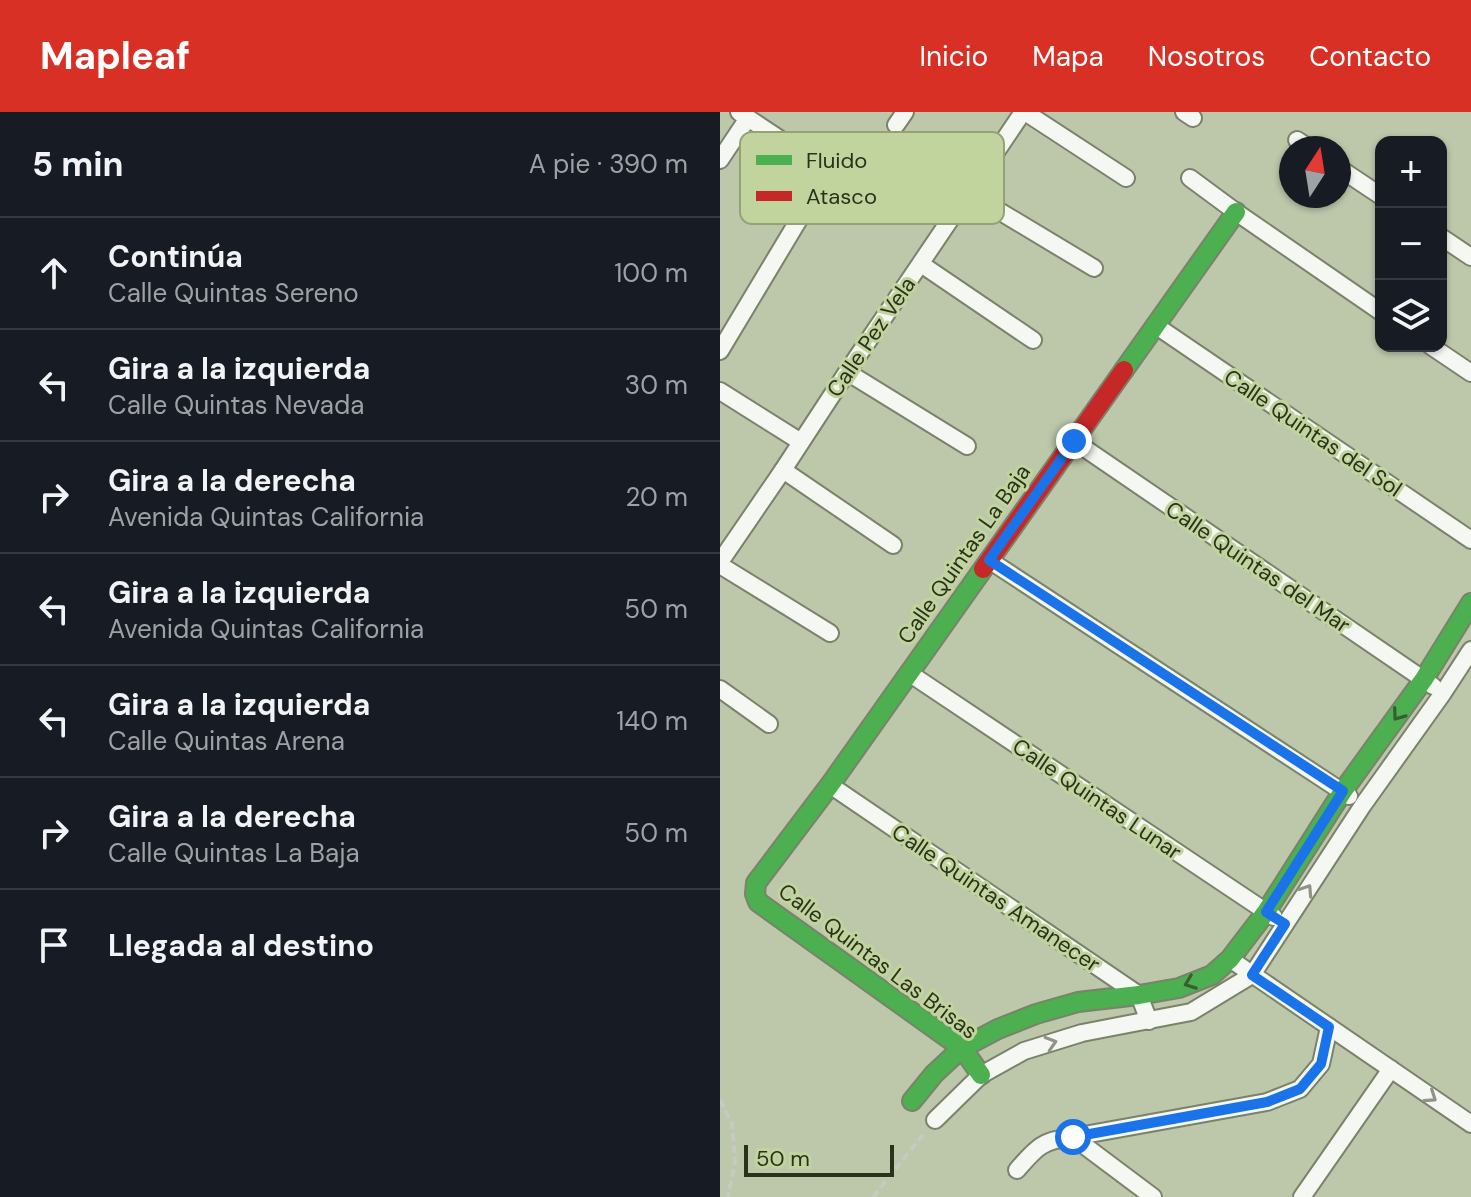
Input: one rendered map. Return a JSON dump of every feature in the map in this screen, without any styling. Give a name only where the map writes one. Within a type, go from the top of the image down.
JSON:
[{"type":"street","points":[[1024,112],[1126,178]]},
{"type":"street","name":"Calle Pez Vela","points":[[1004,141],[1024,112]]},
{"type":"street","points":[[720,160],[744,115],[770,132]]},
{"type":"street","points":[[1351,176],[1375,192]]},
{"type":"street","points":[[1190,178],[1375,308]]},
{"type":"street","name":"Calle Quintas La Baja","points":[[756,883],[830,785],[1236,212]]},
{"type":"street","points":[[1004,214],[1094,268]]},
{"type":"street","points":[[720,351],[796,224]]},
{"type":"street","name":"Calle Pez Vela","points":[[720,563],[948,224]]},
{"type":"street","points":[[1447,241],[1471,257]]},
{"type":"street","points":[[921,264],[1033,340]]},
{"type":"street","name":"Calle Quintas del Sol","points":[[1155,325],[1471,540]]},
{"type":"street","points":[[1440,352],[1471,373]]},
{"type":"street","points":[[847,372],[967,446]]},
{"type":"street","points":[[720,391],[801,442]]},
{"type":"street","name":"Calle Quintas del Mar","points":[[1074,441],[1443,693]]},
{"type":"street","points":[[783,470],[893,545]]},
{"type":"street","points":[[989,560],[1363,805]]},
{"type":"street","points":[[720,563],[830,633]]},
{"type":"street","points":[[912,1101],[934,1074],[962,1048],[998,1029],[1078,1002],[1179,988],[1212,975],[1230,959],[1266,912],[1343,791],[1424,679],[1471,603]]},
{"type":"street","points":[[935,1120],[981,1075],[1024,1051],[1082,1033],[1191,1012],[1252,975],[1363,805],[1471,650]]},
{"type":"street","name":"Calle Quintas Lunar","points":[[909,673],[1285,924]]},
{"type":"street","points":[[720,689],[769,724]]},
{"type":"street","name":"Calle Quintas Amanecer","points":[[830,785],[1139,995]]},
{"type":"street","name":"Calle Quintas Las Brisas","points":[[756,883],[758,902],[962,1048],[981,1075]]},
{"type":"street","points":[[1230,959],[1471,1124]]},
{"type":"street","points":[[1139,995],[1149,1021]]},
{"type":"street","points":[[1017,1170],[1036,1148],[1055,1139],[1267,1102],[1300,1089],[1321,1064],[1329,1027]]},
{"type":"street","points":[[1302,1197],[1391,1069]]},
{"type":"street","points":[[1073,1137],[1153,1197]]},
{"type":"path","points":[[720,1100],[732,1124],[735,1161],[728,1197]]},
{"type":"path","points":[[873,1197],[935,1120]]},
{"type":"traffic: fast","points":[[1124,370],[1236,212]]},
{"type":"traffic: fast","points":[[981,1075],[962,1048],[758,902],[755,894],[756,883],[830,785],[983,569]]},
{"type":"traffic: fast","points":[[912,1101],[934,1074],[962,1048],[998,1029],[1078,1002],[1179,988],[1212,975],[1230,959],[1266,912],[1343,791],[1424,679],[1471,603]]},
{"type":"traffic: jam","points":[[983,569],[1124,370]]},
{"type":"route","points":[[1073,1137],[1267,1102],[1300,1089],[1321,1064],[1329,1027],[1252,975],[1285,924],[1266,912],[1343,791],[989,560],[1074,441]]}]
